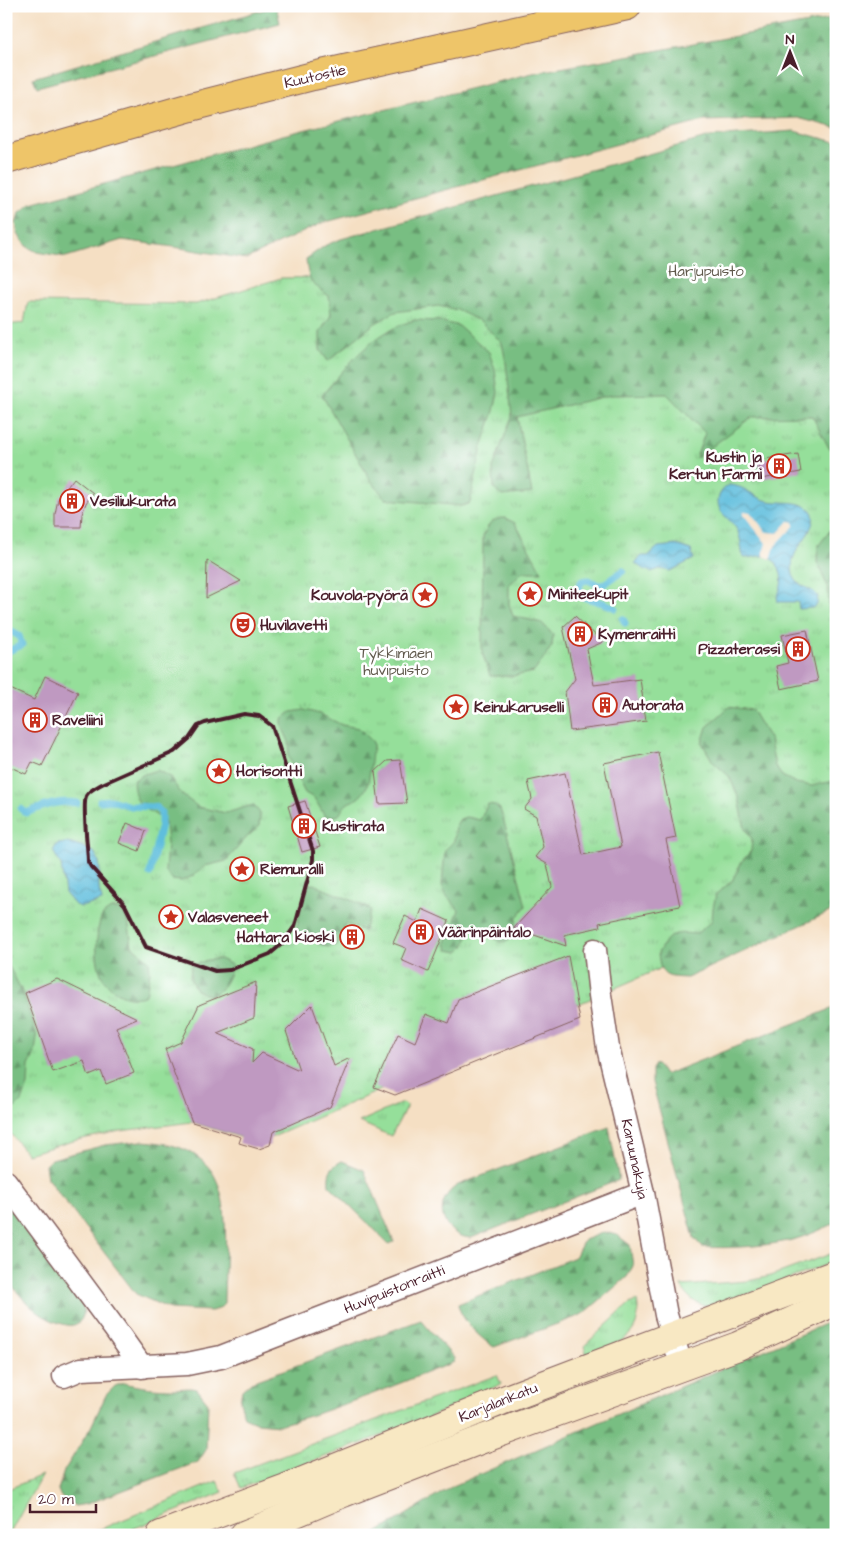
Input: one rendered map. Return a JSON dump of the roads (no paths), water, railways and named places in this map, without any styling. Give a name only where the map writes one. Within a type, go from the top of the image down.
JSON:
[{"type":"highway","name":"Kuutostie","points":[[6,160],[192,107],[313,76],[627,6]]},
{"type":"main road","name":"Karjalankatu","points":[[161,1535],[286,1488],[501,1401],[836,1274]]},
{"type":"main road","name":"Karjalankatu","points":[[244,1535],[344,1493],[480,1440],[738,1346],[836,1301]]},
{"type":"street","name":"Kanuunakuja","points":[[595,950],[608,1048],[642,1193],[659,1283],[672,1337],[682,1367]]},
{"type":"street","points":[[6,1182],[142,1367]]},
{"type":"street","name":"Huvipuistonraitti","points":[[64,1376],[81,1369],[187,1364],[221,1357],[642,1193]]},
{"type":"water","points":[[729,485],[745,489],[768,501],[799,504],[810,510],[813,515],[813,522],[795,554],[792,569],[796,580],[818,596],[817,605],[812,608],[799,609],[798,602],[778,602],[777,596],[780,590],[781,578],[778,566],[774,561],[762,556],[743,557],[737,530],[721,511],[718,502],[720,494]]},
{"type":"water","points":[[676,545],[691,550],[694,559],[670,571],[660,569],[651,572],[635,563],[642,556],[648,556],[658,547]]},
{"type":"water","points":[[67,843],[81,846],[94,852],[100,867],[99,889],[102,901],[81,907],[75,905],[65,893],[61,865],[53,851],[57,844]]},
{"type":"waterway","points":[[615,608],[582,596],[579,587],[582,581],[588,580],[601,586],[623,571]]},
{"type":"waterway","points":[[623,619],[625,623]]},
{"type":"waterway","points":[[6,652],[22,645],[19,636],[12,632]]},
{"type":"waterway","points":[[100,801],[111,800],[130,806],[155,807],[161,812],[161,824],[150,873]]},
{"type":"waterway","points":[[21,809],[26,813],[57,803],[77,803]]},
{"type":"railway","points":[[244,714],[259,716],[272,726],[313,851],[313,860],[295,926],[283,943],[270,954],[230,970],[215,971],[146,947],[125,905],[88,862],[85,801],[87,794],[91,790],[174,752],[189,739],[198,726],[244,714]]},
{"type":"place","name":"Kustin ja Kertun Farmi","points":[[779,466]]},
{"type":"place","name":"Vesiliukurata","points":[[72,501]]},
{"type":"place","name":"Miniteekupit","points":[[530,594]]},
{"type":"place","name":"Kouvola-pyörä","points":[[425,595]]},
{"type":"place","name":"Huvilavetti","points":[[243,625]]},
{"type":"place","name":"Kymenraitti","points":[[580,634]]},
{"type":"place","name":"Pizzaterassi","points":[[798,649]]},
{"type":"place","name":"Autorata","points":[[605,705]]},
{"type":"place","name":"Keinukaruselli","points":[[456,707]]},
{"type":"place","name":"Raveliini","points":[[35,720]]},
{"type":"place","name":"Horisontti","points":[[219,771]]},
{"type":"place","name":"Kustirata","points":[[304,826]]},
{"type":"place","name":"Riemuralli","points":[[242,869]]},
{"type":"place","name":"Valasveneet","points":[[171,917]]},
{"type":"place","name":"Väärinpäintalo","points":[[421,932]]},
{"type":"place","name":"Hattara kioski","points":[[352,937]]},
{"type":"park label","name":"Harjupuisto","points":[[706,271]]},
{"type":"park label","name":"Tykkimäen huvipuisto","points":[[396,662]]}]
